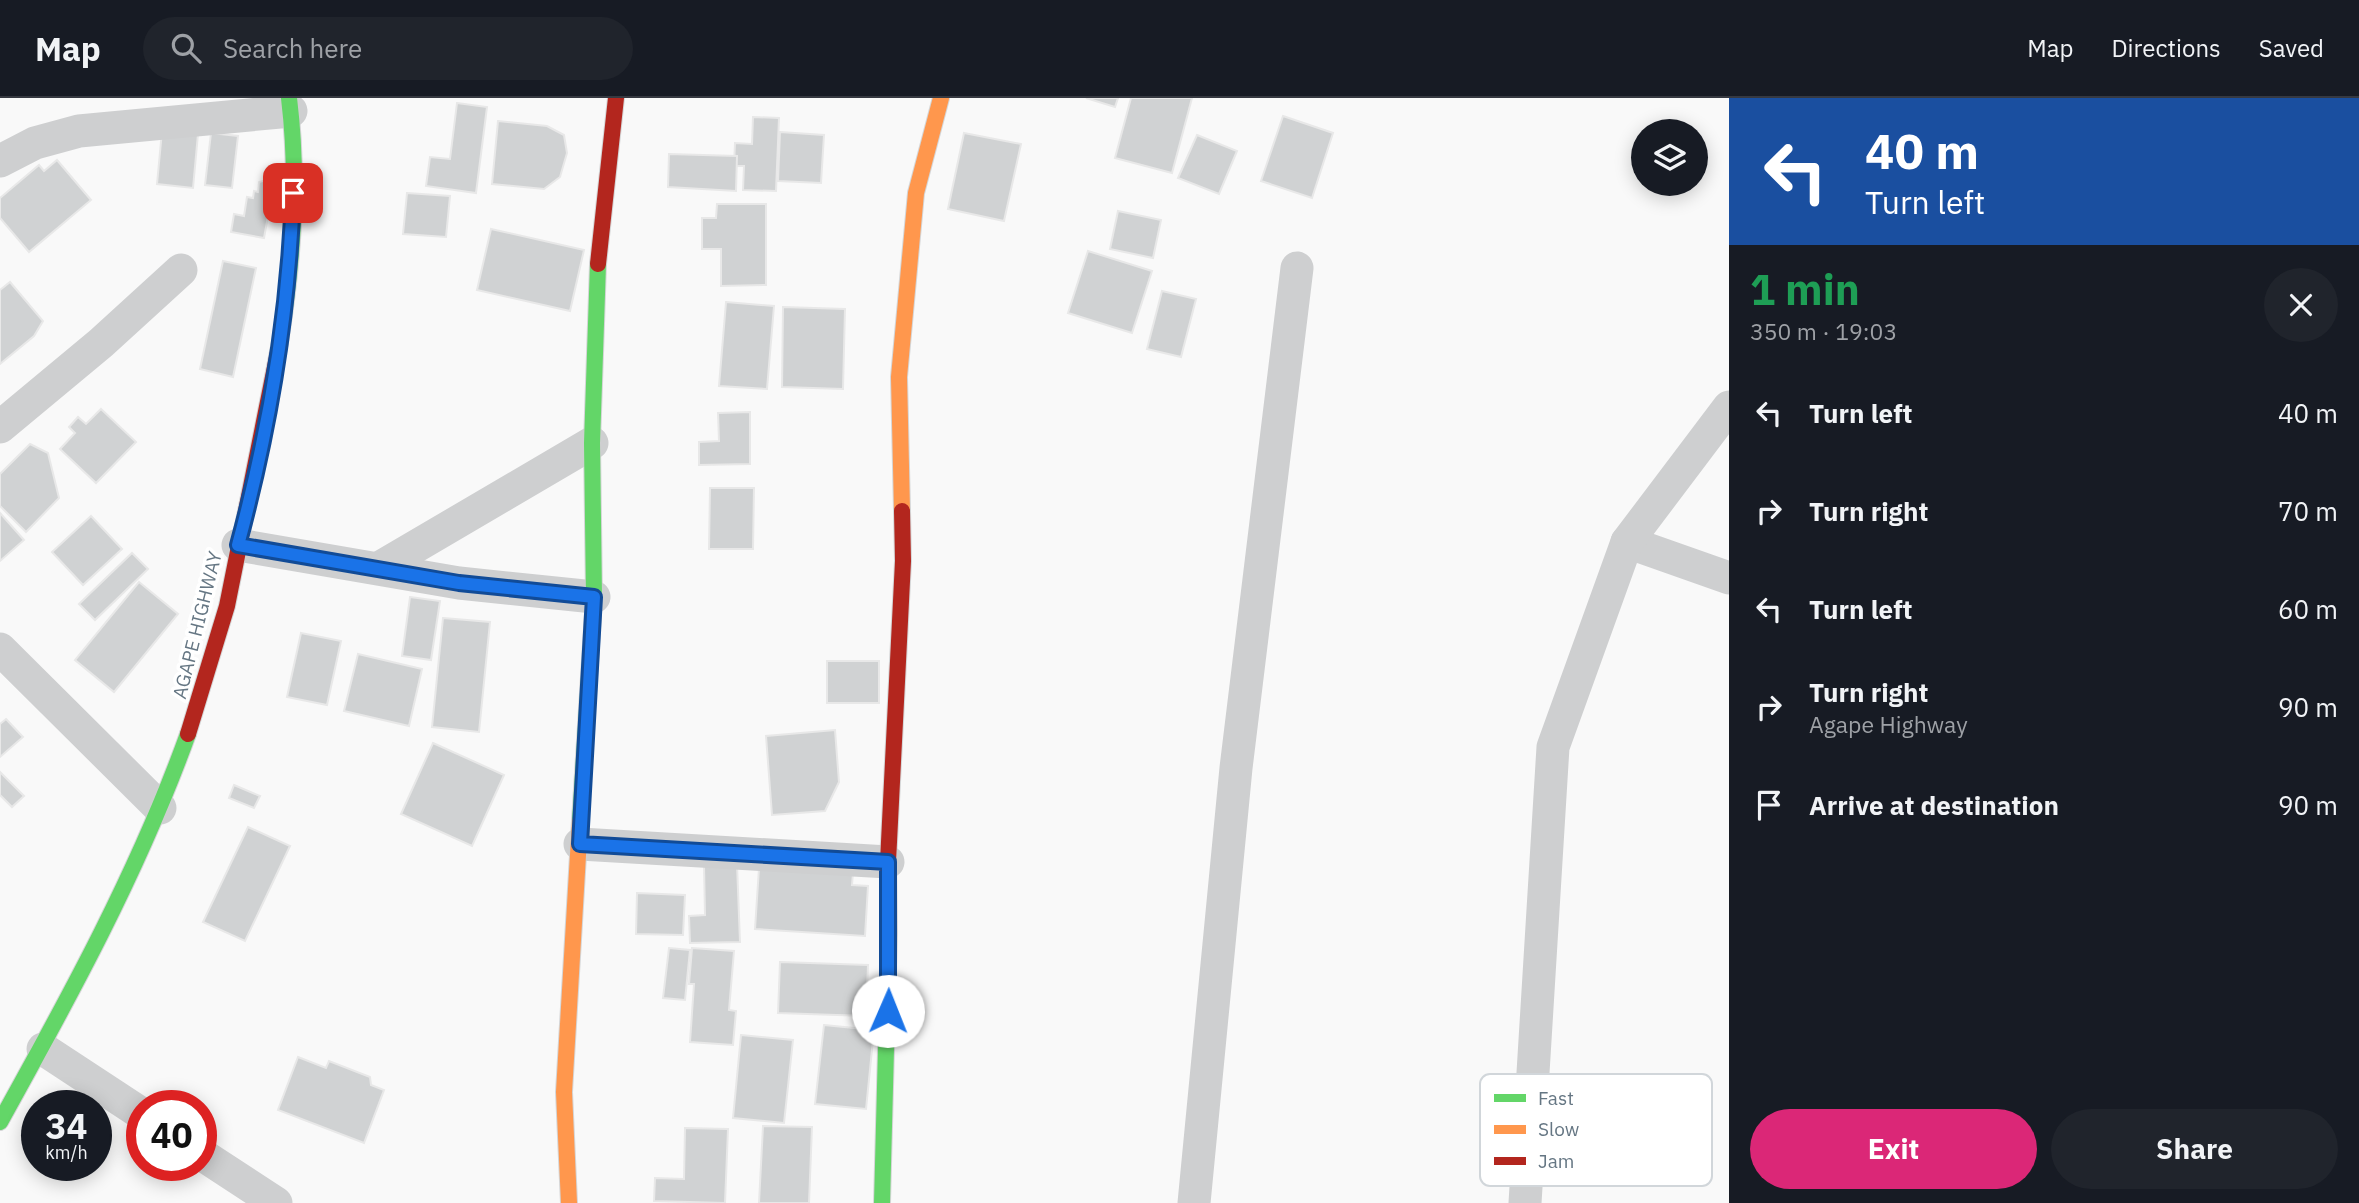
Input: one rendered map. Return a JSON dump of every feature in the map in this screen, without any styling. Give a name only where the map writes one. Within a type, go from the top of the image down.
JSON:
[{"type":"street","points":[[569,1203],[564,1092],[594,597],[592,443],[599,243],[616,98]]},
{"type":"street","points":[[881,1203],[889,958],[888,862],[903,561],[900,377],[916,193],[941,98]]},
{"type":"street","points":[[0,161],[35,143],[79,131],[290,104]]},
{"type":"street","name":"AGAPE HIGHWAY","points":[[5,1100],[43,1049],[160,808],[198,709],[238,545],[275,374],[291,265],[295,144],[290,104]]},
{"type":"street","points":[[1194,1203],[1236,768],[1297,268]]},
{"type":"street","points":[[0,427],[101,344],[181,270]]},
{"type":"street","points":[[1532,1074],[1553,747],[1627,542],[1729,407]]},
{"type":"street","points":[[379,568],[592,443]]},
{"type":"street","points":[[1627,542],[1729,578]]},
{"type":"street","points":[[238,545],[459,583],[594,597]]},
{"type":"street","points":[[0,649],[160,808]]},
{"type":"street","points":[[580,844],[888,862]]},
{"type":"street","points":[[43,1049],[126,1103]]},
{"type":"street","points":[[217,1164],[276,1203]]},
{"type":"building","points":[[1086,98],[1118,98],[1115,107]]},
{"type":"building","points":[[1131,98],[1192,98],[1172,173],[1115,158]]},
{"type":"building","points":[[457,103],[487,107],[476,193],[426,186],[430,157],[450,159]]},
{"type":"building","points":[[1283,116],[1333,133],[1312,198],[1261,181]]},
{"type":"building","points":[[753,117],[779,118],[776,191],[743,190],[744,166],[734,166],[735,143],[752,144]]},
{"type":"building","points":[[498,121],[547,126],[564,135],[567,153],[560,177],[544,189],[492,184]]},
{"type":"building","points":[[162,131],[198,134],[193,188],[157,184]]},
{"type":"building","points":[[780,132],[824,135],[821,183],[778,181]]},
{"type":"building","points":[[211,133],[238,136],[232,188],[205,185]]},
{"type":"building","points":[[964,133],[1021,144],[1004,221],[948,209]]},
{"type":"building","points":[[1197,135],[1237,151],[1219,194],[1178,178]]},
{"type":"building","points":[[669,154],[737,156],[736,191],[668,187]]},
{"type":"building","points":[[57,160],[91,200],[29,252],[0,218],[0,198],[39,165],[44,171]]},
{"type":"building","points":[[275,178],[264,238],[231,232],[234,214],[244,216],[247,197],[253,198],[254,191],[258,192],[259,182]]},
{"type":"building","points":[[407,193],[450,196],[446,237],[403,234]]},
{"type":"building","points":[[717,204],[766,204],[766,285],[721,286],[721,249],[702,249],[702,218],[716,218]]},
{"type":"building","points":[[1118,211],[1161,220],[1153,258],[1110,249]]},
{"type":"building","points":[[491,229],[584,250],[570,311],[477,290]]},
{"type":"building","points":[[1088,251],[1152,271],[1132,333],[1068,313]]},
{"type":"building","points":[[223,261],[256,268],[233,377],[200,369]]},
{"type":"building","points":[[10,282],[43,321],[34,336],[0,364],[0,290]]},
{"type":"building","points":[[1162,291],[1196,299],[1181,357],[1147,349]]},
{"type":"building","points":[[726,302],[774,306],[767,389],[719,386]]},
{"type":"building","points":[[783,307],[845,309],[843,389],[782,387]]},
{"type":"building","points":[[101,409],[136,442],[96,483],[60,449],[75,433],[69,427],[78,417],[86,424]]},
{"type":"building","points":[[750,412],[750,464],[699,465],[699,442],[719,441],[718,413]]},
{"type":"building","points":[[30,444],[48,453],[59,498],[26,532],[0,506],[0,474]]},
{"type":"building","points":[[710,488],[754,488],[753,549],[709,549]]},
{"type":"building","points":[[0,513],[24,540],[0,561]]},
{"type":"building","points":[[91,516],[122,549],[83,585],[52,552]]},
{"type":"building","points":[[132,553],[148,569],[95,620],[79,604]]},
{"type":"building","points":[[139,582],[178,614],[114,692],[75,660]]},
{"type":"building","points":[[410,597],[440,601],[431,660],[402,656]]},
{"type":"building","points":[[443,618],[490,622],[479,732],[432,727]]},
{"type":"building","points":[[301,633],[341,641],[327,705],[287,697]]},
{"type":"building","points":[[358,654],[422,669],[409,726],[344,711]]},
{"type":"building","points":[[827,661],[879,661],[879,703],[827,703]]},
{"type":"building","points":[[6,719],[23,737],[0,757],[0,724]]},
{"type":"building","points":[[835,730],[839,782],[825,811],[772,815],[766,736]]},
{"type":"building","points":[[433,743],[504,775],[472,846],[401,814]]},
{"type":"building","points":[[0,772],[24,796],[12,807],[0,795]]},
{"type":"building","points":[[234,785],[260,796],[254,808],[229,798]]},
{"type":"building","points":[[248,827],[290,846],[245,941],[203,922]]},
{"type":"building","points":[[737,864],[740,942],[690,943],[689,916],[705,915],[704,865]]},
{"type":"building","points":[[759,868],[853,873],[852,885],[868,886],[865,936],[755,929]]},
{"type":"building","points":[[637,893],[685,895],[683,935],[636,934]]},
{"type":"building","points":[[669,948],[690,950],[685,1000],[663,998]]},
{"type":"building","points":[[692,948],[734,951],[729,1010],[736,1011],[733,1045],[690,1042],[694,984],[689,984]]},
{"type":"building","points":[[780,962],[868,965],[866,1016],[778,1013]]},
{"type":"building","points":[[824,1025],[874,1030],[866,1109],[815,1104]]},
{"type":"building","points":[[741,1035],[793,1040],[784,1123],[733,1118]]},
{"type":"building","points":[[298,1057],[326,1068],[329,1061],[370,1077],[371,1085],[384,1090],[364,1143],[278,1110]]},
{"type":"building","points":[[763,1126],[812,1127],[809,1203],[759,1203]]},
{"type":"building","points":[[685,1128],[728,1129],[725,1203],[654,1201],[655,1178],[684,1179]]},
{"type":"traffic: fast","points":[[280,342],[293,220],[294,160],[289,98]]},
{"type":"traffic: fast","points":[[580,821],[594,597],[592,443],[598,264]]},
{"type":"traffic: fast","points":[[0,1122],[102,932],[148,834],[188,734]]},
{"type":"traffic: fast","points":[[882,1203],[889,933]]},
{"type":"traffic: slow","points":[[902,511],[899,377],[916,193],[941,98]]},
{"type":"traffic: slow","points":[[569,1203],[564,1092],[580,821]]},
{"type":"traffic: jam","points":[[598,264],[616,98]]},
{"type":"traffic: jam","points":[[188,734],[227,606],[280,342]]},
{"type":"traffic: jam","points":[[889,933],[888,862],[903,561],[902,511]]},
{"type":"route","points":[[293,193],[291,265],[275,374],[238,545],[459,583],[594,597],[580,844],[888,862],[888,1011]]}]
